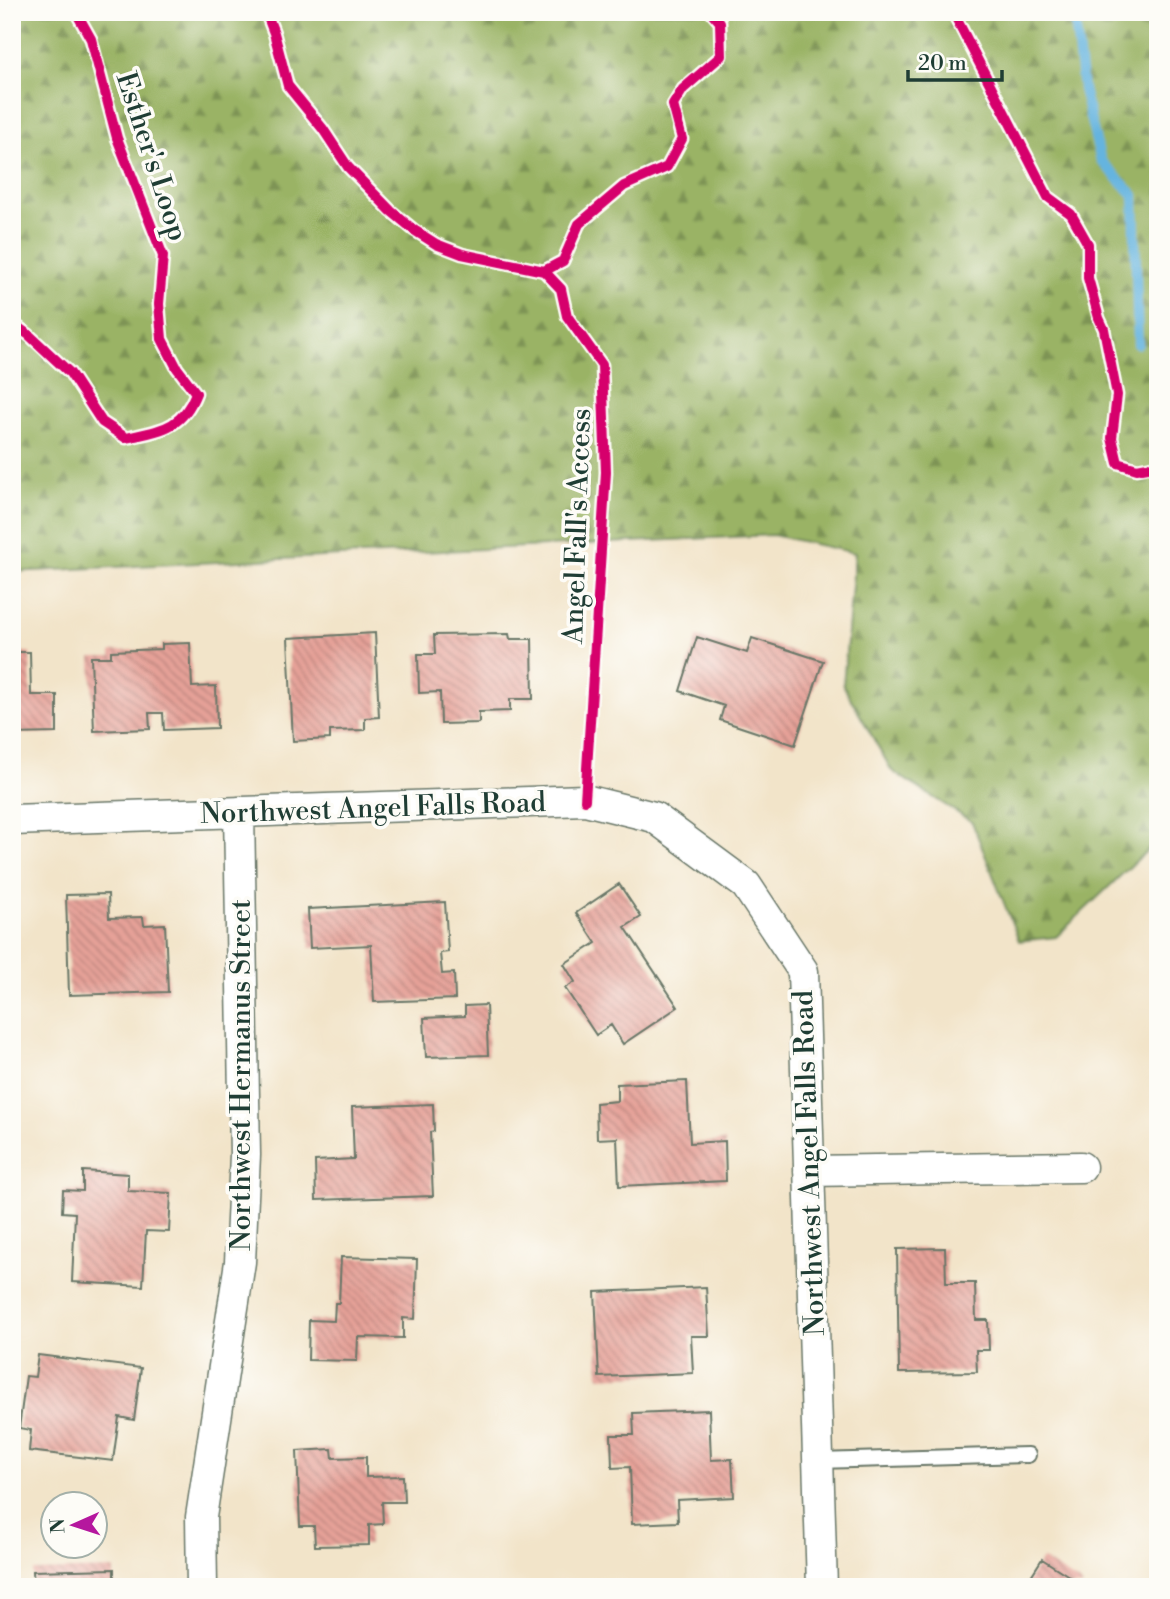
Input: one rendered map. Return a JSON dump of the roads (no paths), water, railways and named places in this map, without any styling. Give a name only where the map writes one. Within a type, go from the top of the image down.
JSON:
[{"type":"street","name":"Northwest Angel Falls Road","points":[[12,820],[585,800],[654,817],[746,885],[803,971],[822,1587]]},
{"type":"street","name":"Northwest Hermanus Street","points":[[202,1587],[201,1517],[240,1262],[245,1154],[239,812]]},
{"type":"street","points":[[809,1171],[1081,1167]]},
{"type":"lane","points":[[818,1461],[1028,1455]]},
{"type":"waterway","points":[[1074,12],[1083,89],[1101,161],[1134,195],[1138,344]]}]
